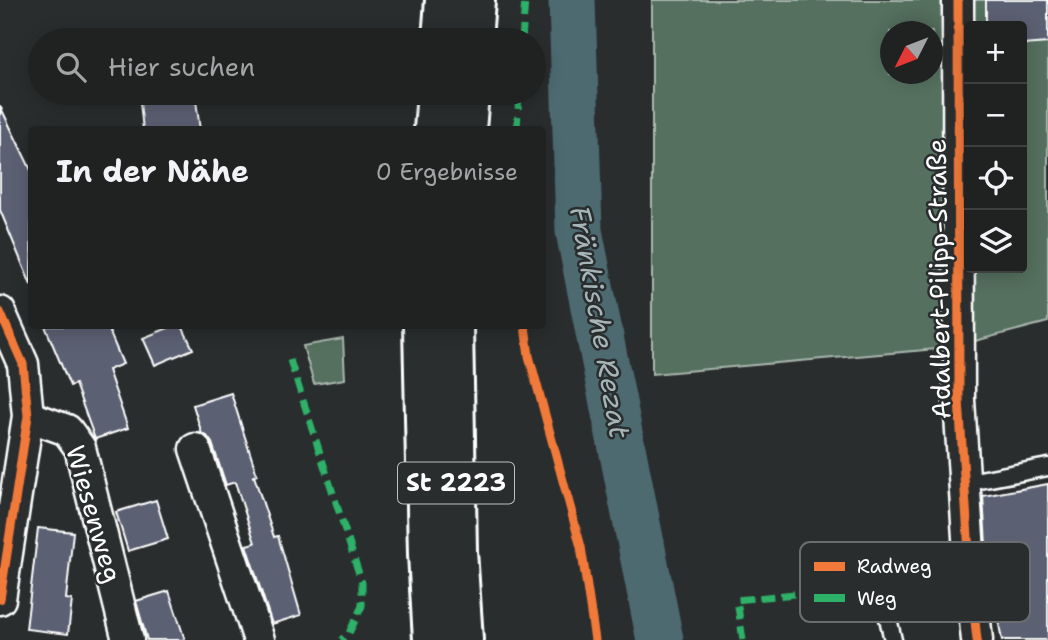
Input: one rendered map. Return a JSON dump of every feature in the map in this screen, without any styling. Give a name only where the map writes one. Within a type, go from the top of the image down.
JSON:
[{"type":"main road","points":[[443,28],[445,0]]},
{"type":"main road","points":[[473,28],[475,0]]},
{"type":"main road","points":[[434,126],[436,105]]},
{"type":"main road","points":[[466,126],[467,105]]},
{"type":"main road","name":"St 2223","points":[[423,329],[428,555],[433,640]]},
{"type":"main road","name":"St 2223","points":[[453,329],[457,551],[463,640]]},
{"type":"street","name":"Adalbert-Pilipp-Straße","points":[[958,0],[959,400],[968,542]]},
{"type":"street","points":[[0,312],[23,364],[28,416],[0,599]]},
{"type":"street","name":"Wiesenweg","points":[[28,416],[67,430],[79,447],[128,640]]},
{"type":"street","points":[[195,449],[259,640]]},
{"type":"street","name":"Adalbert-Pilipp-Straße","points":[[975,622],[977,640]]},
{"type":"lane","points":[[964,483],[1048,467]]},
{"type":"lane","points":[[889,622],[893,640]]},
{"type":"green space","points":[[652,0],[1048,0],[1048,322],[948,348],[652,374]]},
{"type":"green space","points":[[343,339],[345,379],[314,384],[303,346]]},
{"type":"building","points":[[986,0],[1048,0],[1048,43],[1027,45],[1027,21],[986,21]]},
{"type":"building","points":[[140,105],[197,105],[199,126],[143,126]]},
{"type":"building","points":[[0,106],[28,164],[28,278],[0,210]]},
{"type":"building","points":[[46,329],[108,329],[123,364],[108,370],[128,428],[95,439],[75,384],[70,386]]},
{"type":"building","points":[[166,329],[183,329],[193,349],[155,365],[143,338]]},
{"type":"building","points":[[231,393],[257,475],[254,476],[274,537],[278,536],[301,615],[272,624],[246,545],[255,543],[235,482],[226,485],[212,443],[202,434],[193,405]]},
{"type":"building","points":[[1048,484],[1048,640],[1002,640],[999,622],[1030,622],[1030,542],[986,542],[983,496]]},
{"type":"building","points":[[156,500],[168,539],[128,551],[116,512]]},
{"type":"building","points":[[38,528],[73,532],[66,599],[72,600],[68,634],[26,629]]},
{"type":"building","points":[[169,591],[185,640],[147,640],[136,601]]},
{"type":"waterway","name":"Fränkische Rezat","points":[[572,0],[579,231],[660,640]]},
{"type":"marked path","points":[[523,28],[525,0]]},
{"type":"marked path","points":[[517,126],[518,105]]},
{"type":"marked path","points":[[290,360],[362,583],[362,606],[349,633],[341,640]]},
{"type":"marked path","points":[[743,640],[737,600],[800,593]]},
{"type":"cycle path","points":[[958,0],[959,400],[968,542]]},
{"type":"cycle path","points":[[0,312],[23,364],[28,416],[0,599]]},
{"type":"cycle path","points":[[525,329],[529,356],[581,547],[595,640]]},
{"type":"cycle path","points":[[975,622],[977,640]]}]
